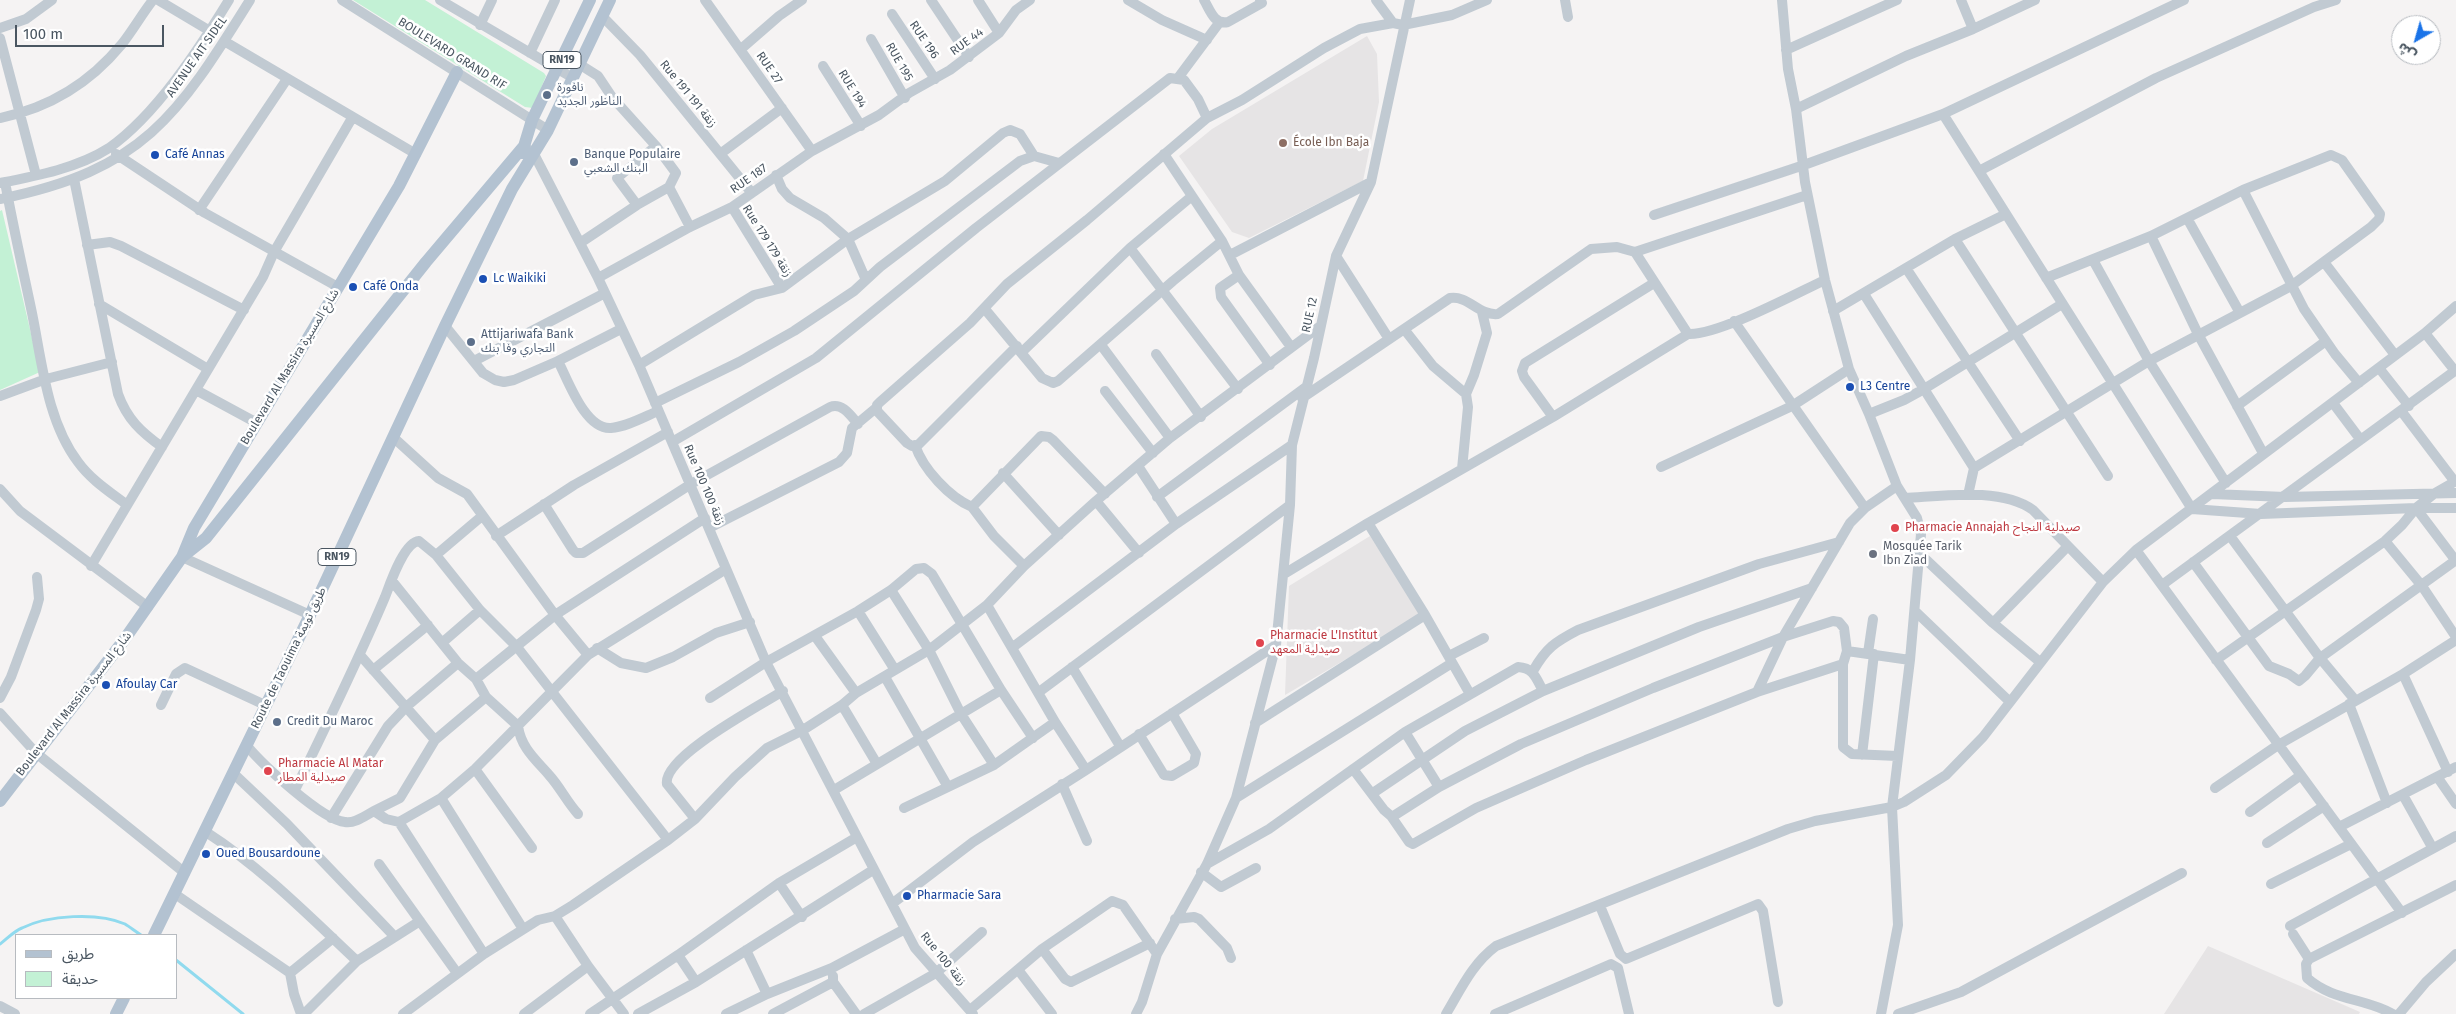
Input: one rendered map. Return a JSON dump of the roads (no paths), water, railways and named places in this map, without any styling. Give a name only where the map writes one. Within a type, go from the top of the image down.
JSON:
[{"type":"main road","name":"RN19","points":[[532,120],[590,0]]},
{"type":"main road","name":"RN19","points":[[548,130],[610,0]]},
{"type":"main road","name":"Boulevard Al Massira شارع المسيرة","points":[[0,801],[148,607],[182,557],[194,528],[416,154],[457,72]]},
{"type":"main road","name":"Route de Taouima طريق تويمة","points":[[157,930],[234,774],[265,705],[394,438],[445,326],[512,189],[529,150],[532,120]]},
{"type":"main road","name":"Route de Taouima طريق تويمة","points":[[529,150],[548,130]]},
{"type":"main road","name":"Boulevard Al Massira شارع المسيرة","points":[[182,557],[206,538],[426,262],[529,150]]},
{"type":"main road","points":[[116,1014],[124,999]]},
{"type":"street","points":[[0,28],[26,19],[52,0]]},
{"type":"street","points":[[0,118],[20,114],[60,98],[86,79],[112,55],[153,0]]},
{"type":"street","points":[[158,0],[210,31]]},
{"type":"street","name":"AVENUE AIT SIDEL","points":[[3,183],[69,166],[108,148],[154,106],[210,31],[229,0]]},
{"type":"street","name":"AVENUE AIT SIDEL","points":[[4,198],[74,180],[119,158],[143,142],[170,116],[190,92],[250,0]]},
{"type":"street","name":"BOULEVARD GRAND RIF","points":[[342,0],[548,130]]},
{"type":"street","points":[[440,0],[573,78]]},
{"type":"street","points":[[480,25],[492,0]]},
{"type":"street","points":[[530,53],[555,0]]},
{"type":"street","name":"RUE 27","points":[[705,0],[812,151]]},
{"type":"street","points":[[741,49],[779,16],[802,0]]},
{"type":"street","points":[[930,0],[969,57]]},
{"type":"street","points":[[978,0],[999,34]]},
{"type":"street","points":[[1009,0],[1016,10]]},
{"type":"street","name":"RUE 44","points":[[907,95],[969,57],[999,34],[1016,10],[1030,0]]},
{"type":"street","points":[[1128,0],[1162,20],[1207,40]]},
{"type":"street","points":[[1204,0],[1219,23]]},
{"type":"street","points":[[1376,0],[1398,24]]},
{"type":"street","name":"RUE 12","points":[[1136,1014],[1142,1002],[1157,954],[1204,868],[1236,798],[1276,645],[1290,505],[1292,445],[1302,398],[1314,358],[1319,327],[1336,256],[1371,182],[1398,24],[1410,0]]},
{"type":"street","points":[[476,680],[555,615],[707,523],[839,462],[847,453],[850,432],[880,402],[970,323],[1008,284],[1088,220],[1207,118],[1242,100],[1348,35],[1369,26],[1398,24],[1452,15],[1487,0]]},
{"type":"street","points":[[1565,0],[1568,17]]},
{"type":"street","points":[[1782,0],[1786,50],[1807,195],[1825,280],[1848,369],[1869,414],[1897,486],[1917,518],[1921,534],[1921,555],[1910,660],[1892,806],[1898,925],[1881,1014]]},
{"type":"street","points":[[1786,50],[1897,0]]},
{"type":"street","points":[[1961,0],[1973,29]]},
{"type":"street","points":[[1796,109],[1906,56],[1973,29],[2035,0]]},
{"type":"street","points":[[1654,215],[1804,166],[1943,114],[2184,0]]},
{"type":"street","points":[[1178,78],[1219,23],[1228,22],[1263,1]]},
{"type":"street","points":[[1979,171],[2156,78],[2329,1]]},
{"type":"street","name":"RUE 196","points":[[892,14],[935,79]]},
{"type":"street","name":"Rue 191 زنقة 191","points":[[602,16],[640,55],[751,192]]},
{"type":"street","points":[[0,38],[36,175]]},
{"type":"street","name":"RUE 195","points":[[871,39],[907,95]]},
{"type":"street","points":[[224,41],[287,80],[416,154]]},
{"type":"street","points":[[579,64],[598,76],[612,97],[675,169],[676,176],[669,187],[637,205],[580,243]]},
{"type":"street","name":"RUE 194","points":[[823,66],[861,126]]},
{"type":"street","points":[[496,536],[574,484],[670,437],[816,358],[1170,78],[1184,80],[1198,99],[1207,118]]},
{"type":"street","points":[[199,210],[287,80]]},
{"type":"street","name":"RUE 187","points":[[598,278],[690,227],[732,207],[812,151],[861,126],[907,95]]},
{"type":"street","points":[[720,154],[782,108]]},
{"type":"street","points":[[1943,114],[2192,509]]},
{"type":"street","points":[[91,566],[244,310],[263,277],[274,252],[352,118]]},
{"type":"street","points":[[639,366],[754,295],[782,288],[848,239],[945,181],[1003,133],[1010,130],[1020,134],[1034,156]]},
{"type":"street","points":[[637,205],[617,178],[656,146]]},
{"type":"street","points":[[108,148],[119,158],[199,210],[338,287]]},
{"type":"street","name":"Rue 100 زنقة 100","points":[[529,150],[598,278],[691,484],[766,662],[783,691],[857,837]]},
{"type":"street","points":[[1164,154],[1222,241],[1239,275],[1291,347]]},
{"type":"street","points":[[558,361],[584,412],[598,426],[619,427],[794,331],[847,296],[880,267],[1020,161],[1034,156],[1059,164]]},
{"type":"street","points":[[1974,468],[2149,361],[2291,286],[2379,219],[2380,214],[2376,205],[2342,160],[2337,156],[2325,156],[2243,190],[2151,236],[2046,278]]},
{"type":"street","points":[[776,175],[790,198],[824,218],[848,239],[866,280]]},
{"type":"street","points":[[74,180],[99,304],[123,408],[132,422],[144,434],[162,447]]},
{"type":"street","points":[[1230,255],[1371,182]]},
{"type":"street","points":[[3,183],[4,198],[56,419],[64,438],[78,462],[96,481],[127,505]]},
{"type":"street","points":[[669,187],[690,227]]},
{"type":"street","points":[[2243,190],[2291,286],[2326,342],[2359,383]]},
{"type":"street","points":[[1302,398],[1450,298],[1460,298],[1482,312],[1492,315],[1503,312],[1591,249],[1617,246],[1636,252],[1807,195]]},
{"type":"street","points":[[876,408],[896,433],[907,443],[915,445],[924,440],[1130,248],[1192,196]]},
{"type":"street","name":"Rue 179 زنقة 179","points":[[732,207],[782,288]]},
{"type":"street","points":[[1833,311],[1955,239],[2006,214]]},
{"type":"street","points":[[2187,218],[2240,313]]},
{"type":"street","points":[[2151,236],[2198,334],[2264,453]]},
{"type":"street","points":[[1955,239],[2108,476]]},
{"type":"street","points":[[984,308],[1020,349],[1042,378],[1053,383],[1058,382],[1163,289],[1222,241]]},
{"type":"street","points":[[87,245],[110,242],[121,246],[244,310]]},
{"type":"street","points":[[1130,248],[1238,389]]},
{"type":"street","points":[[1636,252],[1688,334]]},
{"type":"street","points":[[1336,256],[1389,339]]},
{"type":"street","points":[[2093,260],[2149,361],[2226,483]]},
{"type":"street","points":[[2324,262],[2395,355]]},
{"type":"street","points":[[1906,268],[2020,441]]},
{"type":"street","points":[[1239,275],[1220,288],[1221,297],[1270,365]]},
{"type":"street","points":[[1284,574],[1368,523],[1553,418],[1688,334],[1703,333],[1734,321],[1825,280]]},
{"type":"street","points":[[1553,418],[1524,377],[1522,371],[1524,363],[1654,282]]},
{"type":"street","points":[[474,361],[605,293]]},
{"type":"street","points":[[1864,294],[1974,468],[1968,495]]},
{"type":"street","points":[[99,304],[208,369]]},
{"type":"street","points":[[1869,414],[1924,389],[2062,304]]},
{"type":"street","points":[[1446,1014],[1482,956],[1496,946],[1600,906],[1788,829],[1815,821],[1904,802],[1946,775],[1971,752],[2103,582],[2136,550],[2425,333],[2456,306]]},
{"type":"street","points":[[1462,469],[1468,406],[1466,394],[1474,375],[1486,333],[1482,312]]},
{"type":"street","points":[[1734,321],[1865,508]]},
{"type":"street","points":[[445,326],[488,377],[504,382],[514,380],[558,361],[621,328]]},
{"type":"street","points":[[403,1014],[484,954],[538,920],[555,916],[668,840],[696,819],[735,777],[767,748],[803,730],[842,705],[856,692],[929,650],[987,605],[1024,566],[1170,438],[1201,417],[1319,327]]},
{"type":"street","points":[[1404,329],[1433,366],[1466,394]]},
{"type":"street","points":[[2162,585],[2455,371],[2425,333]]},
{"type":"street","points":[[2237,406],[2326,342]]},
{"type":"street","points":[[1102,345],[1170,438]]},
{"type":"street","points":[[1156,354],[1201,417]]},
{"type":"street","points":[[0,396],[46,379],[112,362]]},
{"type":"street","points":[[2216,660],[2385,541],[2416,508],[2435,493],[2455,482],[2379,368]]},
{"type":"street","points":[[1661,467],[1792,406],[1848,369]]},
{"type":"street","points":[[1157,497],[1306,387]]},
{"type":"street","points":[[196,390],[257,423]]},
{"type":"street","points":[[1105,391],[1153,453]]},
{"type":"street","points":[[2333,403],[2360,439]]},
{"type":"street","points":[[544,504],[572,550],[580,553],[691,484],[833,405],[842,408],[858,424]]},
{"type":"street","points":[[972,507],[1035,439],[1045,436],[1053,440],[1105,494]]},
{"type":"street","points":[[394,438],[438,478],[466,494],[555,615],[588,655]]},
{"type":"street","points":[[915,445],[921,462],[929,471],[960,499],[972,507],[994,536],[1024,566]]},
{"type":"street","points":[[1012,646],[1176,524],[1292,445]]},
{"type":"street","points":[[1138,466],[1176,524]]},
{"type":"street","points":[[1002,473],[1059,535]]},
{"type":"street","points":[[1757,692],[1783,637],[1850,523],[1865,508],[1897,486]]},
{"type":"street","points":[[0,489],[20,511],[148,607]]},
{"type":"street","points":[[2212,494],[2285,497],[2456,493]]},
{"type":"street","points":[[1905,498],[1968,495],[2013,499],[2023,503],[2033,510],[2103,582]]},
{"type":"street","points":[[1096,501],[1139,552]]},
{"type":"street","points":[[1039,692],[1290,505]]},
{"type":"street","points":[[2193,562],[2269,666],[2289,674],[2296,680],[2302,679],[2320,658],[2456,561],[2416,508]]},
{"type":"street","points":[[2192,509],[2261,514],[2456,508]]},
{"type":"street","points":[[436,555],[482,516]]},
{"type":"street","points":[[1368,523],[1425,615],[1470,694]]},
{"type":"street","points":[[2230,536],[2287,610],[2352,702],[2387,803]]},
{"type":"street","points":[[295,790],[360,655],[404,555],[416,541],[424,543],[436,555],[480,610],[517,647],[668,840]]},
{"type":"street","points":[[2215,788],[2278,745],[2403,674],[2456,639],[2422,586],[2385,541]]},
{"type":"street","points":[[1533,671],[1543,654],[1554,643],[1578,630],[1759,564],[1839,542]]},
{"type":"street","points":[[1993,623],[2068,547]]},
{"type":"street","points":[[2136,550],[2402,913]]},
{"type":"street","points":[[1921,555],[1993,623],[2040,662]]},
{"type":"street","points":[[182,557],[310,615]]},
{"type":"street","points":[[710,698],[766,662],[858,611],[891,590],[916,569],[924,568],[932,574],[963,623],[1001,690],[1033,738]]},
{"type":"street","points":[[374,811],[386,819],[399,822],[441,798],[474,769],[588,655],[726,569]]},
{"type":"street","points":[[0,698],[11,677],[36,610],[39,593],[37,577]]},
{"type":"street","points":[[392,582],[443,642],[458,663],[476,680],[486,697],[518,726],[519,737],[533,760],[550,776],[578,814]]},
{"type":"street","points":[[1373,793],[1465,731],[1543,691],[1700,627],[1812,588]]},
{"type":"street","points":[[891,590],[929,650],[961,714],[994,765]]},
{"type":"street","points":[[987,605],[1055,722],[1086,770]]},
{"type":"street","points":[[443,642],[480,610]]},
{"type":"street","points":[[858,611],[895,670]]},
{"type":"street","points":[[1915,611],[2010,702]]},
{"type":"street","points":[[1255,723],[1425,615]]},
{"type":"street","points":[[1862,755],[1873,619]]},
{"type":"street","points":[[1391,816],[1440,787],[1522,744],[1653,688],[1783,637],[1836,621],[1841,623],[1844,628],[1847,651],[1843,664],[1841,741],[1849,753],[1897,756]]},
{"type":"street","points":[[597,648],[621,663],[646,668],[673,657],[716,633],[750,622]]},
{"type":"street","points":[[373,670],[428,625]]},
{"type":"street","points":[[815,636],[856,692]]},
{"type":"street","points":[[1236,798],[1484,638]]},
{"type":"street","points":[[892,903],[973,842],[1276,645]]},
{"type":"street","points":[[1847,651],[1910,660]]},
{"type":"street","points":[[360,655],[436,740]]},
{"type":"street","points":[[330,818],[388,726],[406,707],[458,663]]},
{"type":"street","points":[[1353,768],[1409,842],[1413,844],[1476,808],[1586,760],[1757,692],[1843,664]]},
{"type":"street","points":[[1072,667],[1120,746]]},
{"type":"street","points":[[161,705],[176,674],[186,668],[265,705]]},
{"type":"street","points":[[1256,868],[1221,887],[1204,868],[1270,830],[1405,732],[1518,668],[1526,668],[1533,671],[1543,691]]},
{"type":"street","points":[[2403,674],[2447,772],[2456,804]]},
{"type":"street","points":[[885,677],[948,787]]},
{"type":"street","points":[[834,790],[1001,690]]},
{"type":"street","points":[[696,819],[667,784],[668,773],[698,744],[783,691]]},
{"type":"street","points":[[247,746],[258,758],[330,818],[353,822],[400,798],[436,740],[486,697]]},
{"type":"street","points":[[842,705],[877,764]]},
{"type":"street","points":[[1139,734],[1164,775],[1172,776],[1194,763],[1196,754],[1172,712]]},
{"type":"street","points":[[0,713],[36,754],[185,873]]},
{"type":"street","points":[[904,808],[994,765],[1055,722]]},
{"type":"street","points":[[1405,732],[1424,759],[1440,787]]},
{"type":"street","points":[[474,769],[532,848]]},
{"type":"street","points":[[2339,827],[2447,772]]},
{"type":"street","points":[[234,774],[288,824],[395,937]]},
{"type":"street","points":[[2250,812],[2301,775]]},
{"type":"street","points":[[1062,784],[1087,841]]},
{"type":"street","points":[[2403,795],[2432,847]]},
{"type":"street","points":[[441,798],[523,929]]},
{"type":"street","points":[[2267,843],[2324,806]]},
{"type":"street","points":[[399,822],[484,954]]},
{"type":"street","points":[[206,832],[238,854],[357,961]]},
{"type":"street","points":[[2309,959],[2291,930],[2377,878],[2432,847],[2456,836]]},
{"type":"street","points":[[590,1014],[678,955],[779,883],[857,837]]},
{"type":"street","name":"Rue 100 زنقة","points":[[857,837],[915,948],[971,1012]]},
{"type":"street","points":[[2271,884],[2351,844]]},
{"type":"street","points":[[379,864],[457,973]]},
{"type":"street","points":[[638,1014],[696,982],[802,917],[873,870]]},
{"type":"street","points":[[1898,1014],[1961,992],[2182,873]]},
{"type":"street","points":[[779,883],[802,917]]},
{"type":"street","points":[[2393,1014],[2371,1005],[2343,998],[2306,978],[2305,971],[2309,959],[2456,885]]},
{"type":"street","points":[[175,894],[290,973],[294,994],[303,1014],[357,961],[420,922]]},
{"type":"street","points":[[971,1012],[1042,950],[1112,901],[1123,904],[1157,954]]},
{"type":"street","points":[[1600,906],[1620,954],[1626,959],[1758,904],[1763,910],[1778,1002]]},
{"type":"street","points":[[555,916],[588,966],[624,1014]]},
{"type":"street","points":[[1175,919],[1194,917],[1199,920],[1227,948],[1231,958]]},
{"type":"street","points":[[726,1014],[767,994],[832,968],[905,929]]},
{"type":"street","points":[[864,1014],[936,973],[982,932]]},
{"type":"street","points":[[290,973],[332,938]]},
{"type":"street","points":[[1042,950],[1065,979],[1071,982],[1150,943]]},
{"type":"street","points":[[746,950],[767,994]]},
{"type":"street","points":[[2399,1014],[2426,982],[2456,954]]},
{"type":"street","points":[[678,955],[696,982]]},
{"type":"street","points":[[1495,1014],[1611,964],[1618,968],[1630,1014]]},
{"type":"street","points":[[524,1014],[588,966]]},
{"type":"street","points":[[832,968],[833,982],[856,1014]]},
{"type":"street","points":[[1019,971],[1052,1014]]},
{"type":"street","points":[[773,1014],[833,982]]},
{"type":"street","points":[[0,1006],[15,1014]]},
{"type":"waterway","points":[[0,944],[22,928],[45,920],[59,918],[87,917],[114,920],[125,924],[140,934]]},
{"type":"waterway","points":[[178,962],[243,1014]]},
{"type":"place","name":"نافورة الناظور الجديد","points":[[547,95]]},
{"type":"place","name":"École Ibn Baja","points":[[1283,143]]},
{"type":"place","name":"Café Annas","points":[[155,155]]},
{"type":"place","name":"Banque Populaire البنك الشعبي","points":[[574,162]]},
{"type":"place","name":"Lc Waikiki","points":[[483,279]]},
{"type":"place","name":"Café Onda","points":[[353,287]]},
{"type":"place","name":"Attijariwafa Bank التجاري وفا بنك","points":[[471,342]]},
{"type":"place","name":"L3 Centre","points":[[1850,387]]},
{"type":"place","name":"Pharmacie Annajah صيدلية النجاح","points":[[1895,528]]},
{"type":"place","name":"Mosquée Tarik Ibn Ziad","points":[[1873,554]]},
{"type":"place","name":"Pharmacie L'Institut صيدلية المعهد","points":[[1260,643]]},
{"type":"place","name":"Afoulay Car","points":[[106,685]]},
{"type":"place","name":"Credit Du Maroc","points":[[277,722]]},
{"type":"place","name":"Pharmacie Al Matar صيدلية المطار","points":[[268,771]]},
{"type":"place","name":"Oued Bousardoune","points":[[206,854]]},
{"type":"place","name":"Pharmacie Sara","points":[[907,896]]}]
